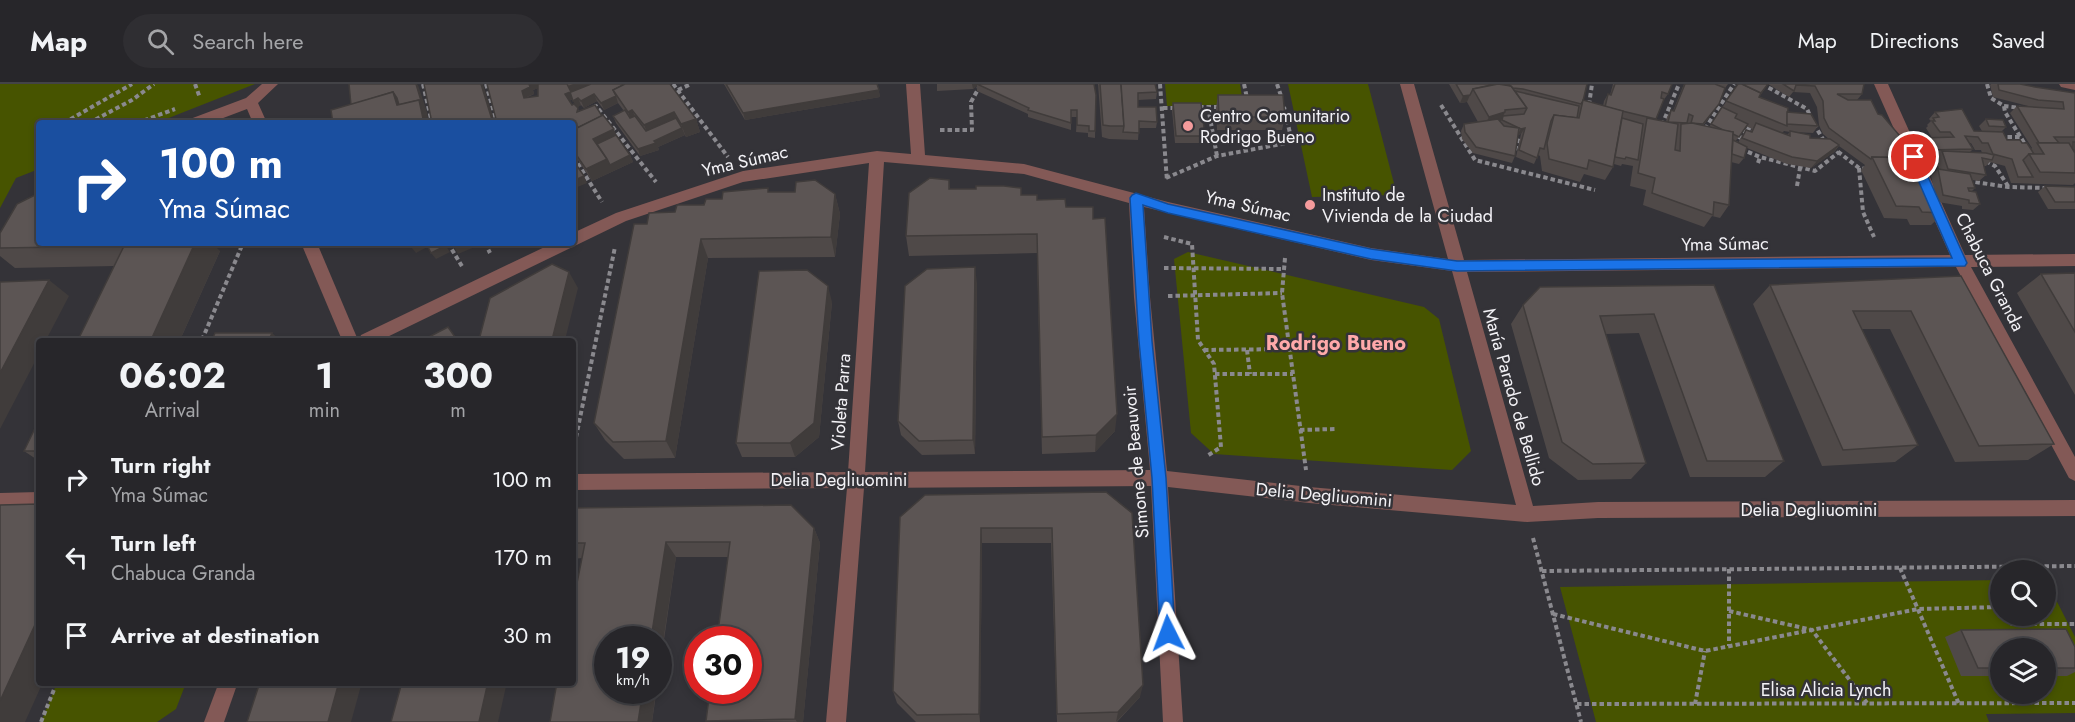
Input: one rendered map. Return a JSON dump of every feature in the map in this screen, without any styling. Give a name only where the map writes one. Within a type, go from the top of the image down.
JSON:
[{"type":"street","points":[[203,120],[252,102],[272,84]]},
{"type":"street","points":[[914,84],[918,158]]},
{"type":"street","name":"María Parado de Bellido","points":[[1407,84],[1527,514]]},
{"type":"street","name":"Chabuca Granda","points":[[1881,84],[1960,263],[2075,473]]},
{"type":"street","points":[[2066,84],[2075,85]]},
{"type":"street","points":[[252,102],[259,120]]},
{"type":"street","name":"Yma Súmac","points":[[576,239],[617,219],[743,177],[877,156],[1024,169],[1168,208],[1286,235],[1371,254],[1457,266],[1960,263],[2075,260]]},
{"type":"street","name":"Violeta Parra","points":[[836,722],[856,480],[877,156]]},
{"type":"street","name":"Simone de Beauvoir","points":[[1136,198],[1142,297],[1159,478],[1173,722]]},
{"type":"street","points":[[310,246],[349,338]]},
{"type":"street","points":[[372,338],[561,246]]},
{"type":"street","name":"Delia Degliuomini","points":[[576,482],[1159,478],[1309,495],[1527,514],[1609,510],[2075,508]]},
{"type":"street","points":[[0,501],[36,500]]},
{"type":"street","points":[[214,722],[227,686]]},
{"type":"path","points":[[69,120],[132,84]]},
{"type":"path","points":[[95,120],[132,100],[154,84]]},
{"type":"path","points":[[195,84],[200,99]]},
{"type":"path","points":[[423,84],[431,120]]},
{"type":"path","points":[[486,84],[496,120]]},
{"type":"path","points":[[673,84],[743,177]]},
{"type":"path","points":[[678,90],[691,84]]},
{"type":"path","points":[[916,130],[972,130],[971,102],[981,84]]},
{"type":"path","points":[[1160,84],[1168,208]]},
{"type":"path","points":[[1244,84],[1250,106]]},
{"type":"path","points":[[1167,178],[1217,156],[1292,141],[1277,84]]},
{"type":"path","points":[[1588,115],[1592,84]]},
{"type":"path","points":[[1659,131],[1679,84]]},
{"type":"path","points":[[1703,133],[1734,84]]},
{"type":"path","points":[[1762,84],[1807,109],[1822,140]]},
{"type":"path","points":[[1987,84],[1990,98],[2004,106],[2023,108]]},
{"type":"path","points":[[1716,92],[1726,96]]},
{"type":"path","points":[[1438,101],[1475,160],[1595,190]]},
{"type":"path","points":[[590,109],[596,106],[671,200]]},
{"type":"path","points":[[1197,107],[1229,106]]},
{"type":"path","points":[[2004,106],[2029,152]]},
{"type":"path","points":[[1163,108],[1185,107]]},
{"type":"path","points":[[1208,107],[1217,156]]},
{"type":"path","points":[[1734,146],[1746,127],[1763,134]]},
{"type":"path","points":[[1514,158],[1519,136]]},
{"type":"path","points":[[1990,136],[2020,137]]},
{"type":"path","points":[[1812,138],[1822,140],[1859,168],[1869,169]]},
{"type":"path","points":[[1724,142],[1760,157],[1815,171],[1839,152]]},
{"type":"path","points":[[1977,156],[1995,166],[2008,187]]},
{"type":"path","points":[[1758,163],[1760,157]]},
{"type":"path","points":[[576,160],[617,219],[576,436]]},
{"type":"path","points":[[1797,186],[1800,168]]},
{"type":"path","points":[[1859,168],[1863,212],[1886,262]]},
{"type":"path","points":[[1921,174],[2008,187],[2053,189]]},
{"type":"path","points":[[1138,230],[1192,244],[1198,340],[1214,364],[1221,447],[1207,457],[1209,484]]},
{"type":"path","points":[[1286,235],[1282,293],[1309,495]]},
{"type":"path","points":[[203,338],[242,246]]},
{"type":"path","points":[[1140,268],[1284,269]]},
{"type":"path","points":[[1142,297],[1282,293]]},
{"type":"path","points":[[1204,350],[1289,349]]},
{"type":"path","points":[[1247,350],[1250,374]]},
{"type":"path","points":[[1215,374],[1293,374]]},
{"type":"path","points":[[1300,430],[1335,429]]},
{"type":"path","name":"María Parado de Bellido","points":[[1527,514],[1581,722]]},
{"type":"path","points":[[1542,571],[2075,566]]},
{"type":"path","points":[[1900,568],[1959,704]]},
{"type":"path","points":[[1729,569],[1729,646]]},
{"type":"path","points":[[1553,615],[1705,651],[1918,609],[1990,607]]},
{"type":"path","points":[[1729,611],[1812,630],[1867,704]]},
{"type":"path","points":[[2056,624],[2075,624]]},
{"type":"path","points":[[2060,624],[2065,634]]},
{"type":"path","points":[[1695,704],[1705,651]]},
{"type":"path","points":[[41,722],[55,686]]},
{"type":"path","name":"Elisa Alicia Lynch","points":[[1577,704],[2075,703]]},
{"type":"green space","points":[[0,84],[255,84],[164,120],[36,120],[36,170],[16,178],[0,208]]},
{"type":"green space","points":[[1165,84],[1240,84],[1243,104],[1167,106]]},
{"type":"green space","points":[[1288,84],[1368,84],[1397,195],[1312,197]]},
{"type":"green space","points":[[1188,252],[1424,307],[1439,319],[1471,451],[1452,470],[1214,454],[1191,433],[1174,259]]},
{"type":"green space","points":[[1990,580],[1990,626],[2056,626],[2056,600],[2075,637],[2075,713],[1986,714],[1989,722],[1596,722],[1560,587]]},
{"type":"green space","points":[[55,686],[185,686],[176,709],[157,722],[41,722]]},
{"type":"building","points":[[349,84],[416,84],[422,104],[419,100],[399,105],[393,92],[351,105]]},
{"type":"building","points":[[424,84],[481,84],[492,120],[431,120]]},
{"type":"building","points":[[487,84],[529,84],[530,87],[522,91],[524,98],[538,96],[538,84],[567,84],[571,92],[591,84],[625,84],[613,90],[616,96],[601,103],[594,94],[581,101],[578,98],[573,101],[570,92],[565,94],[572,105],[578,108],[577,112],[595,105],[602,116],[576,129],[576,120],[496,120]]},
{"type":"building","points":[[625,84],[670,84],[696,119],[681,124],[674,112],[644,125],[632,110],[628,112],[613,90]]},
{"type":"building","points":[[726,84],[877,84],[879,90],[743,113]]},
{"type":"building","points":[[977,84],[1094,84],[1095,131],[1089,131],[1089,126],[1077,125],[1077,110],[1071,110],[1071,123],[1028,110],[1029,108]]},
{"type":"building","points":[[1100,84],[1121,84],[1124,126],[1103,125]]},
{"type":"building","points":[[1121,84],[1155,84],[1157,92],[1138,93],[1138,107],[1156,107],[1157,122],[1139,121],[1139,133],[1123,132]]},
{"type":"building","points":[[1456,84],[1496,84],[1473,89],[1470,95],[1463,96]]},
{"type":"building","points":[[1498,84],[1511,86],[1527,108],[1505,110],[1505,112],[1489,117],[1473,89]]},
{"type":"building","points":[[1504,84],[1587,84],[1581,104]]},
{"type":"building","points":[[1615,84],[1672,84],[1668,94],[1662,92],[1661,98],[1664,99],[1656,119],[1605,107],[1608,94],[1611,95]]},
{"type":"building","points":[[1685,84],[1715,84],[1725,88],[1719,104],[1703,124],[1691,123],[1693,116],[1689,114],[1687,123],[1668,122],[1671,110],[1674,111]]},
{"type":"building","points":[[1738,84],[1761,93],[1759,97],[1788,108],[1787,126],[1726,101]]},
{"type":"building","points":[[1742,84],[1768,84],[1761,93]]},
{"type":"building","points":[[1783,84],[1864,84],[1862,94],[1837,94],[1848,100],[1871,100],[1878,114],[1882,115],[1905,142],[1908,158],[1872,157],[1871,159],[1829,128],[1824,118],[1823,101],[1815,86],[1796,85],[1794,91]]},
{"type":"building","points":[[1998,84],[2020,84],[2075,93],[2075,137],[2054,137],[2059,143],[2039,143],[2017,106],[2064,109],[2063,102],[2038,100],[1999,90]]},
{"type":"building","points":[[1515,91],[1579,106],[1577,118],[1554,115],[1544,149],[1540,148],[1537,158],[1519,150],[1525,128],[1521,129],[1502,120],[1503,116],[1524,114],[1527,108]]},
{"type":"building","points":[[393,92],[397,105],[419,100],[423,120],[333,120],[331,110]]},
{"type":"building","points":[[1218,95],[1283,95],[1285,117],[1219,117]]},
{"type":"building","points":[[1583,100],[1623,111],[1613,167],[1589,160],[1587,169],[1549,159],[1547,143],[1554,115],[1579,118]]},
{"type":"building","name":"Centro Comunitario Rodrigo Bueno","points":[[1173,103],[1201,103],[1205,136],[1176,136]]},
{"type":"building","points":[[1722,107],[1737,114],[1735,118],[1748,124],[1739,137],[1733,132],[1711,124]]},
{"type":"building","points":[[1962,109],[1974,131],[2003,132],[2007,140],[2020,140],[2022,143],[2027,143],[2034,154],[2029,154],[2023,160],[2033,177],[2018,177],[2012,159],[1993,154],[1988,143],[1982,143],[1978,137],[1965,136],[1973,149],[1928,150],[1923,138],[1954,137],[1950,132],[1940,132],[1932,121],[1935,121],[1933,118],[1939,117],[1935,112]]},
{"type":"building","points":[[625,110],[630,118],[635,116],[646,131],[676,118],[682,128],[654,141],[656,143],[638,149],[613,116]]},
{"type":"building","points":[[1787,112],[1811,114],[1818,126],[1787,124]]},
{"type":"building","points":[[603,115],[614,129],[593,139],[607,159],[586,169],[576,154],[576,128]]},
{"type":"building","points":[[1622,118],[1643,124],[1638,160],[1615,157]]},
{"type":"building","points":[[1647,118],[1678,124],[1675,150],[1680,151],[1681,124],[1692,123],[1733,132],[1729,205],[1714,202],[1713,215],[1652,193],[1655,178],[1638,173]]},
{"type":"building","points":[[1498,119],[1504,126],[1519,128],[1515,156],[1476,147],[1465,132],[1464,124]]},
{"type":"building","points":[[1986,119],[2003,120],[2006,127],[1989,126]]},
{"type":"building","points":[[1756,123],[1790,136],[1790,131],[1810,135],[1810,138],[1830,139],[1839,145],[1817,161],[1792,157],[1742,138],[1746,130],[1752,132]]},
{"type":"building","points":[[616,135],[630,155],[610,165],[597,144]]},
{"type":"building","points":[[1733,140],[1747,147],[1744,158],[1732,154]]},
{"type":"building","points":[[2037,143],[2069,143],[2075,153],[2075,173],[2040,172],[2029,154],[2044,154]]},
{"type":"building","points":[[1942,151],[1994,155],[1992,160],[1982,158],[1986,175],[1948,169]]},
{"type":"building","points":[[1872,157],[1917,158],[1944,213],[1922,212],[1919,207],[1896,206]]},
{"type":"building","points":[[576,164],[584,176],[576,180]]},
{"type":"building","points":[[1938,169],[1970,174],[1975,188],[1968,188],[1969,191],[1976,192],[1980,204],[1943,195]]},
{"type":"building","points":[[930,178],[949,180],[949,189],[976,189],[976,186],[1021,188],[1021,195],[1037,195],[1037,200],[1065,199],[1066,207],[1093,207],[1093,219],[1105,218],[1117,414],[1096,435],[1042,437],[1037,234],[906,236],[909,193]]},
{"type":"building","points":[[815,180],[835,194],[831,237],[701,239],[666,441],[613,442],[594,423],[634,224],[647,224],[649,213],[675,212],[677,205],[704,205],[706,199],[722,199],[723,192],[768,188],[768,192],[795,192],[796,182]]},
{"type":"building","points":[[2045,186],[2075,187],[2075,202],[2055,202]]},
{"type":"building","points":[[36,194],[36,246],[124,246],[0,248],[0,233],[17,204]]},
{"type":"building","points":[[124,246],[194,246],[152,338],[79,338]]},
{"type":"building","points":[[428,246],[445,246],[431,253]]},
{"type":"building","points":[[552,264],[569,272],[552,338],[480,338],[490,298]]},
{"type":"building","points":[[975,267],[973,440],[919,441],[898,421],[905,286],[927,269]]},
{"type":"building","points":[[807,270],[828,286],[814,423],[790,443],[736,443],[759,271]]},
{"type":"building","points":[[2075,273],[2075,332],[2041,274]]},
{"type":"building","points":[[1961,276],[2054,444],[1979,446],[1911,311],[1853,311],[1918,445],[1843,450],[1770,285]]},
{"type":"building","points":[[49,280],[0,373],[0,282]]},
{"type":"building","points":[[1714,285],[1784,461],[1707,461],[1654,314],[1600,316],[1646,463],[1593,464],[1562,442],[1523,305],[1540,287]]},
{"type":"building","points":[[448,327],[455,337],[453,338],[427,338]]},
{"type":"building","points":[[215,333],[272,333],[270,338],[213,338]]},
{"type":"building","points":[[36,426],[36,451],[24,451]]},
{"type":"building","points":[[1106,492],[1132,513],[1143,685],[1118,712],[1057,714],[1052,528],[981,528],[979,714],[917,715],[893,691],[900,517],[925,495]]},
{"type":"building","points":[[36,504],[36,623],[0,701],[0,505]]},
{"type":"building","points":[[791,505],[814,528],[795,719],[706,721],[708,704],[762,704],[762,626],[719,626],[730,542],[666,542],[653,626],[594,626],[594,704],[641,704],[638,722],[550,722],[556,686],[576,686],[576,588],[585,543],[576,543],[576,508]]},
{"type":"building","points":[[2066,629],[2075,647],[2075,668],[2056,668],[2056,638],[1990,638],[1990,668],[1978,668],[1961,630]]},
{"type":"building","points":[[259,686],[338,686],[328,722],[247,722]]},
{"type":"building","points":[[401,686],[487,686],[479,722],[391,722]]},
{"type":"place","name":"Centro Comunitario Rodrigo Bueno","points":[[1188,126]]},
{"type":"place","name":"Instituto de Vivienda de la Ciudad","points":[[1310,205]]},
{"type":"district","name":"Rodrigo Bueno","points":[[1336,343]]},
{"type":"route","points":[[1168,633],[1159,478],[1145,341],[1136,198],[1168,208],[1371,254],[1457,266],[1960,263],[1914,157]]}]
